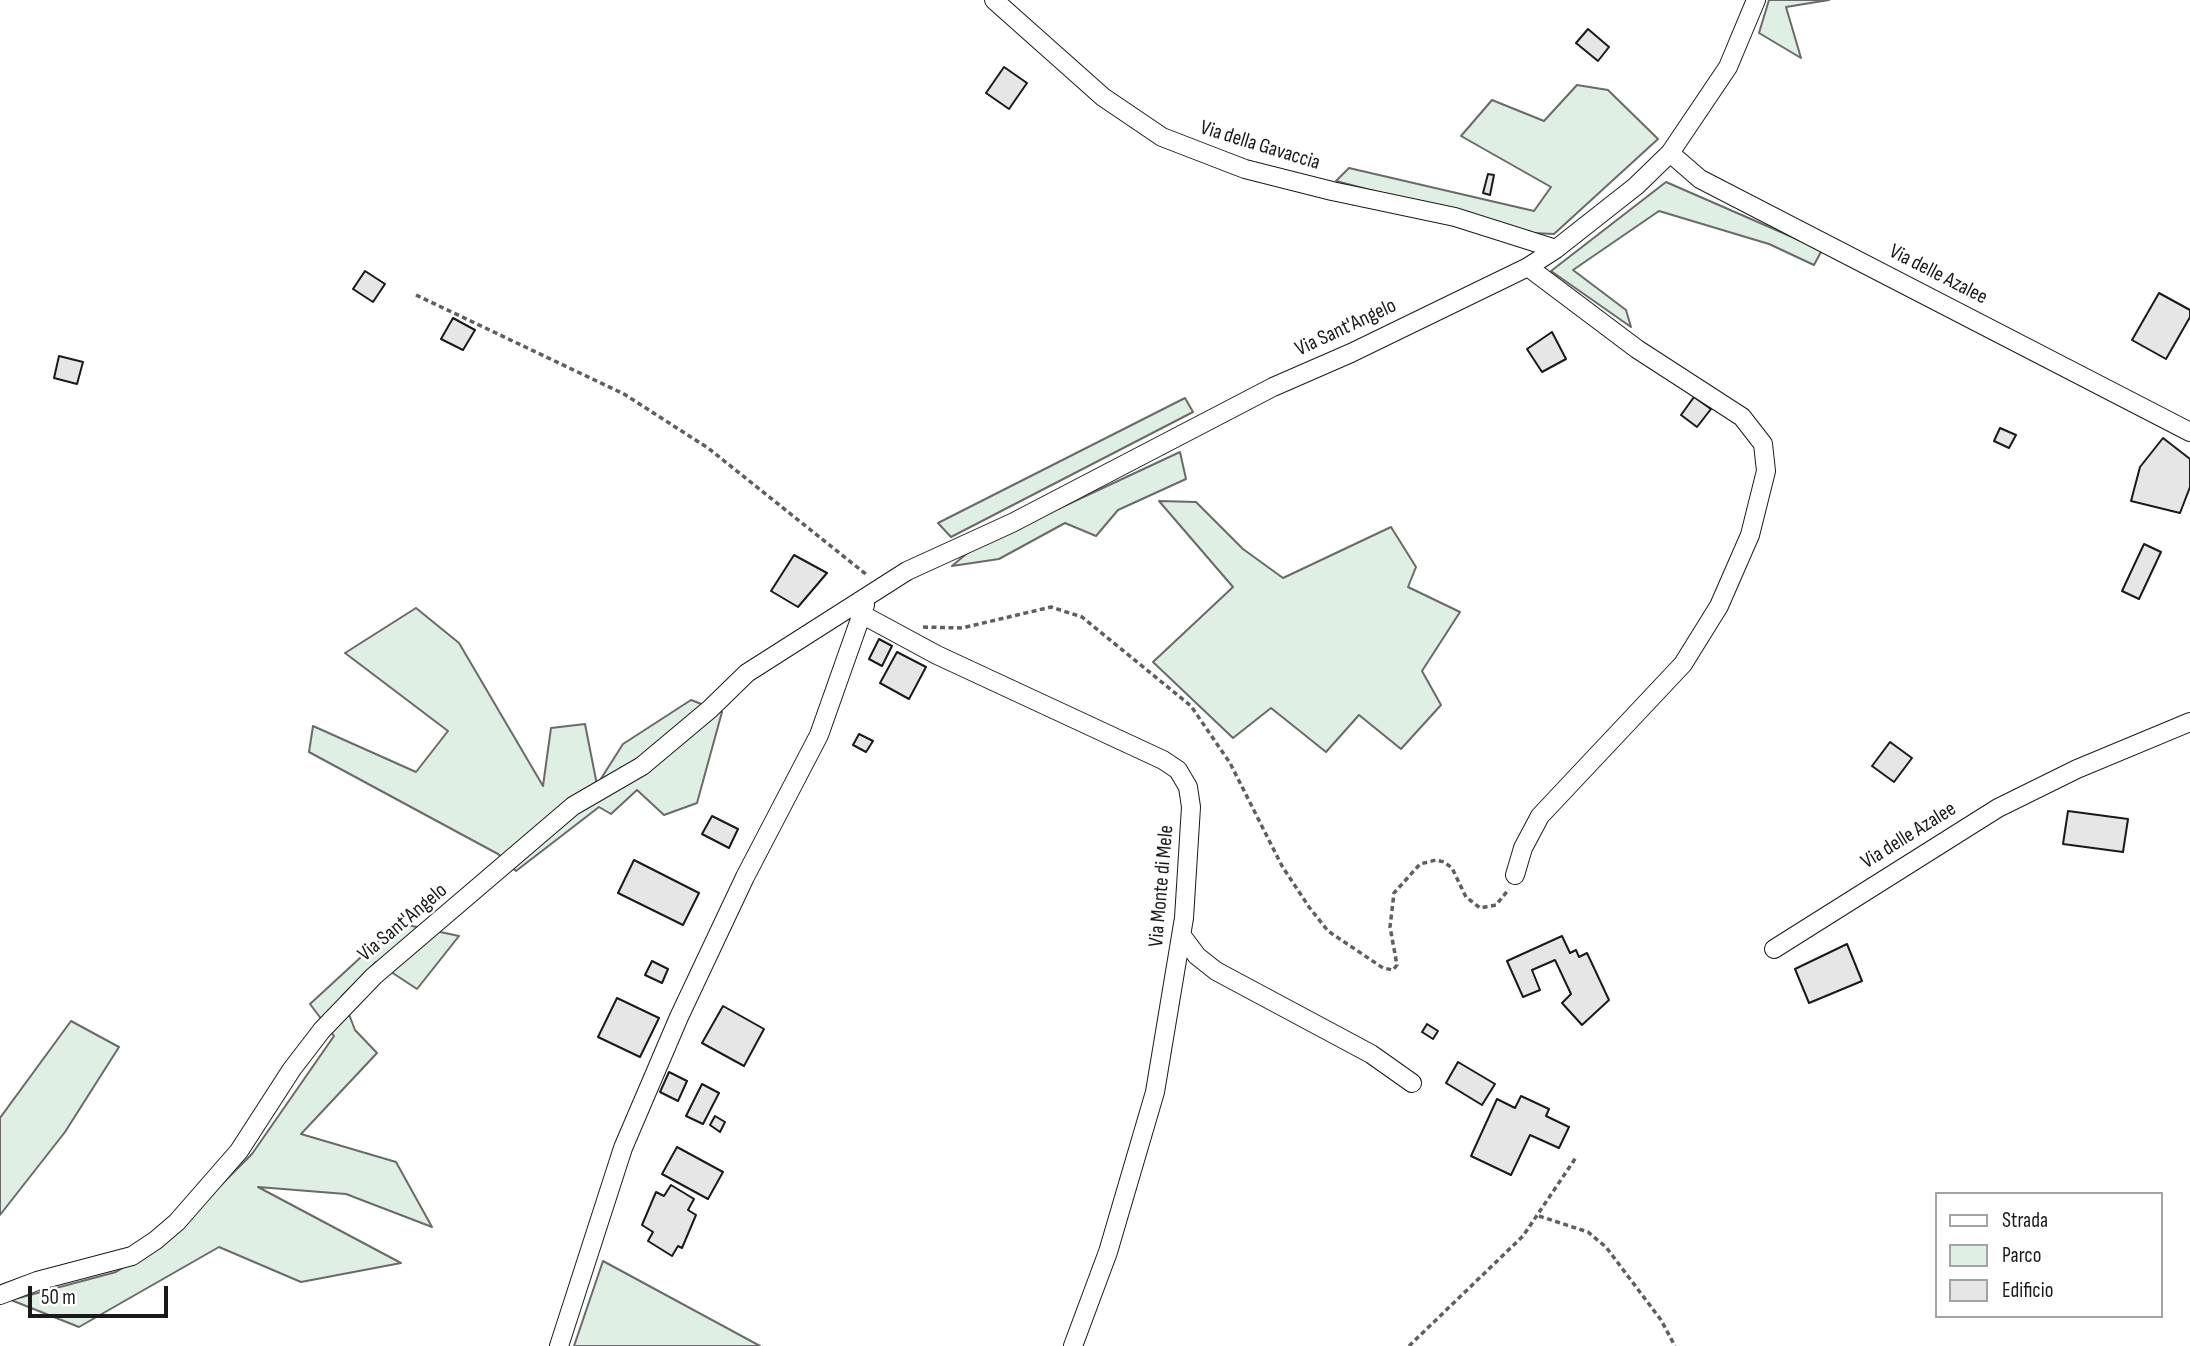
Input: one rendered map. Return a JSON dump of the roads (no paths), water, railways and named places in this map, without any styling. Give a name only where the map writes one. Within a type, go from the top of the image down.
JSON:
[{"type":"street","name":"Via della Gavaccia","points":[[994,0],[1110,102],[1162,137],[1245,169],[1455,217],[1556,249]]},
{"type":"street","name":"Via Sant'Angelo","points":[[0,1295],[37,1281],[132,1256],[156,1240],[177,1222],[239,1151],[292,1069],[322,1030],[374,976],[573,806],[651,759],[747,673],[865,607],[882,588],[906,571],[1068,495],[1273,387],[1351,353],[1528,267],[1556,249],[1636,187],[1670,153],[1728,67],[1756,0]]},
{"type":"street","name":"Via delle Azalee","points":[[1670,153],[1700,179],[2190,432]]},
{"type":"street","points":[[1515,874],[1523,848],[1540,816],[1661,691],[1719,606],[1750,535],[1766,471],[1763,444],[1742,417],[1637,349],[1528,267]]},
{"type":"street","points":[[559,1346],[623,1148],[690,994],[819,735],[865,607]]},
{"type":"street","name":"Via Monte di Mele","points":[[865,607],[937,655],[1156,756],[1178,769],[1188,787],[1191,807],[1182,936],[1146,1125],[1108,1252],[1073,1346]]},
{"type":"street","name":"Via delle Azalee","points":[[1774,949],[1998,808],[2077,769],[2190,722]]},
{"type":"street","points":[[1182,936],[1197,956],[1216,971],[1359,1047],[1412,1083]]}]
